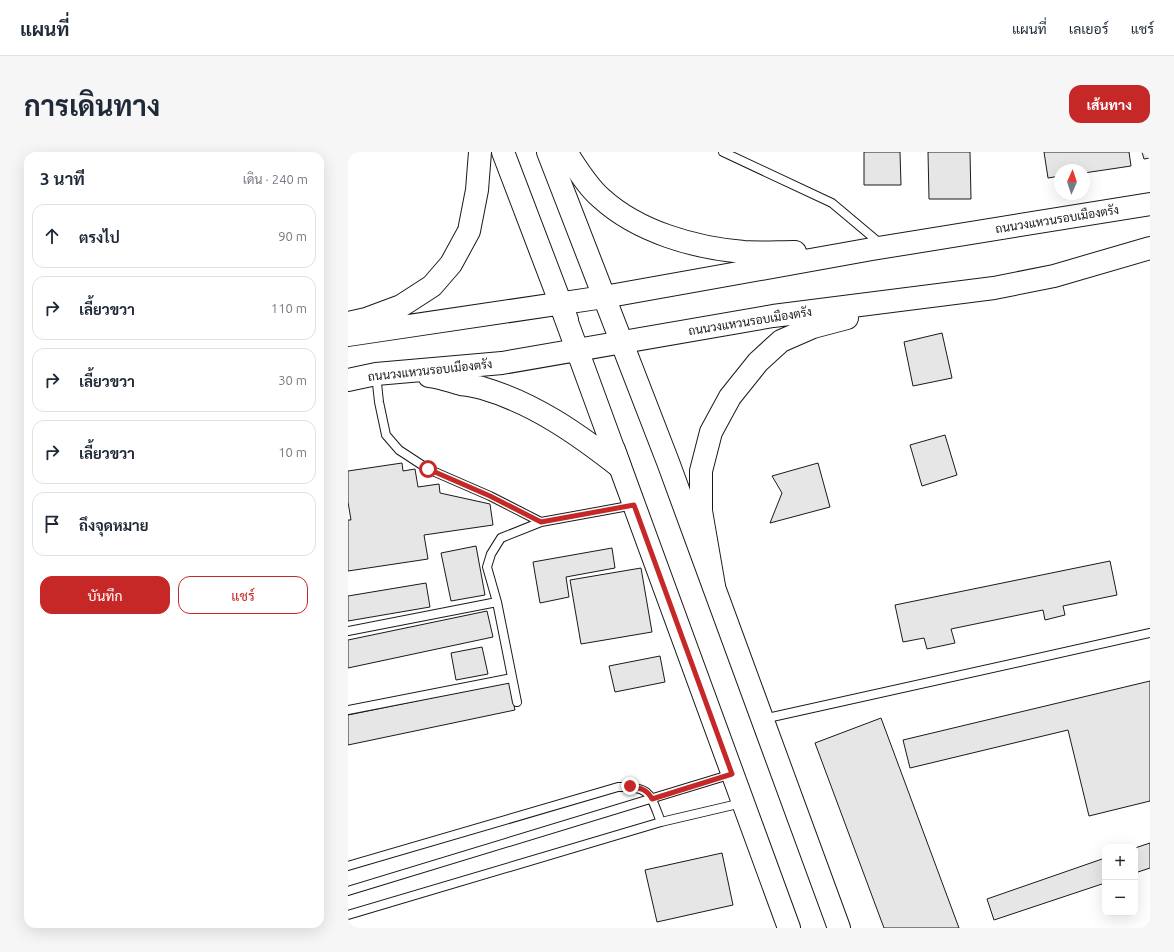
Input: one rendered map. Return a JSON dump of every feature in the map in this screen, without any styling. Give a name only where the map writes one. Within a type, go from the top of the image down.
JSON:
[{"type":"main road","points":[[348,323],[366,319],[401,306],[432,286],[451,264],[469,231],[477,190],[480,152]]},
{"type":"main road","points":[[503,152],[560,303],[789,928]]},
{"type":"main road","points":[[548,152],[623,342],[839,928]]},
{"type":"main road","points":[[566,152],[580,173],[600,198],[622,215],[658,232],[695,245],[744,252],[794,252],[878,248]]},
{"type":"main road","name":"ถนนวงแหวนรอบเมืองตรัง","points":[[348,335],[604,297],[878,248],[1150,204]]},
{"type":"main road","name":"ถนนวงแหวนรอบเมืองตรัง","points":[[348,380],[385,373],[502,363],[772,316],[994,288],[1054,276],[1150,248]]},
{"type":"main road","points":[[714,586],[701,511],[701,471],[711,432],[730,397],[758,362],[781,341],[813,327],[925,297]]},
{"type":"main road","points":[[385,373],[439,377],[482,388],[512,399],[560,423],[587,441],[620,467]]},
{"type":"lane","points":[[723,152],[832,203],[878,248]]},
{"type":"lane","points":[[385,373],[380,402],[386,435],[399,450],[428,469],[490,496],[541,522]]},
{"type":"lane","points":[[517,702],[497,602],[487,567],[491,554],[502,538],[541,522],[634,505]]},
{"type":"lane","points":[[348,631],[497,602]]},
{"type":"lane","points":[[762,719],[1150,633]]},
{"type":"lane","points":[[348,710],[512,678]]},
{"type":"lane","points":[[348,891],[732,774]]},
{"type":"lane","points":[[348,866],[618,787],[630,786],[642,788],[648,792],[661,822]]},
{"type":"lane","points":[[348,916],[661,822],[743,803]]},
{"type":"building","points":[[864,152],[900,152],[901,185],[864,185]]},
{"type":"building","points":[[928,152],[970,152],[971,199],[929,199]]},
{"type":"building","points":[[1044,152],[1129,152],[1131,166],[1090,172],[1090,164],[1054,164],[1054,177],[1048,178]]},
{"type":"building","points":[[1142,152],[1150,152],[1150,158],[1144,159]]},
{"type":"building","points":[[942,333],[952,378],[913,386],[904,342]]},
{"type":"building","points":[[945,435],[957,475],[922,486],[910,445]]},
{"type":"building","points":[[402,463],[403,471],[415,469],[418,487],[439,484],[440,493],[490,504],[493,525],[424,535],[428,559],[348,571],[348,520],[351,520],[348,502],[348,471]]},
{"type":"building","points":[[818,463],[830,507],[770,523],[782,493],[772,476]]},
{"type":"building","points":[[476,546],[485,595],[451,601],[441,553]]},
{"type":"building","points":[[612,548],[615,568],[566,577],[569,597],[540,603],[533,562]]},
{"type":"building","points":[[1110,561],[1117,595],[1063,606],[1065,615],[1045,620],[1043,610],[951,629],[955,643],[927,649],[924,638],[903,642],[895,605]]},
{"type":"building","points":[[641,568],[652,632],[581,644],[570,580]]},
{"type":"building","points":[[426,583],[430,607],[348,621],[348,596]]},
{"type":"building","points":[[487,611],[493,637],[348,668],[348,640]]},
{"type":"building","points":[[482,647],[488,674],[456,680],[451,653]]},
{"type":"building","points":[[660,656],[665,682],[615,692],[609,666]]},
{"type":"building","points":[[1150,681],[1150,801],[1089,816],[1068,730],[910,768],[903,740]]},
{"type":"building","points":[[509,682],[515,710],[348,745],[348,715]]},
{"type":"building","points":[[881,718],[959,928],[884,928],[815,743]]},
{"type":"building","points":[[1150,843],[1150,868],[1138,872],[1138,847]]},
{"type":"building","points":[[722,853],[733,905],[657,922],[645,870]]},
{"type":"building","points":[[1102,859],[1102,884],[994,920],[987,899]]},
{"type":"route","points":[[428,469],[490,496],[541,522],[634,505],[732,774],[652,799],[648,792],[642,788],[630,786]]}]
